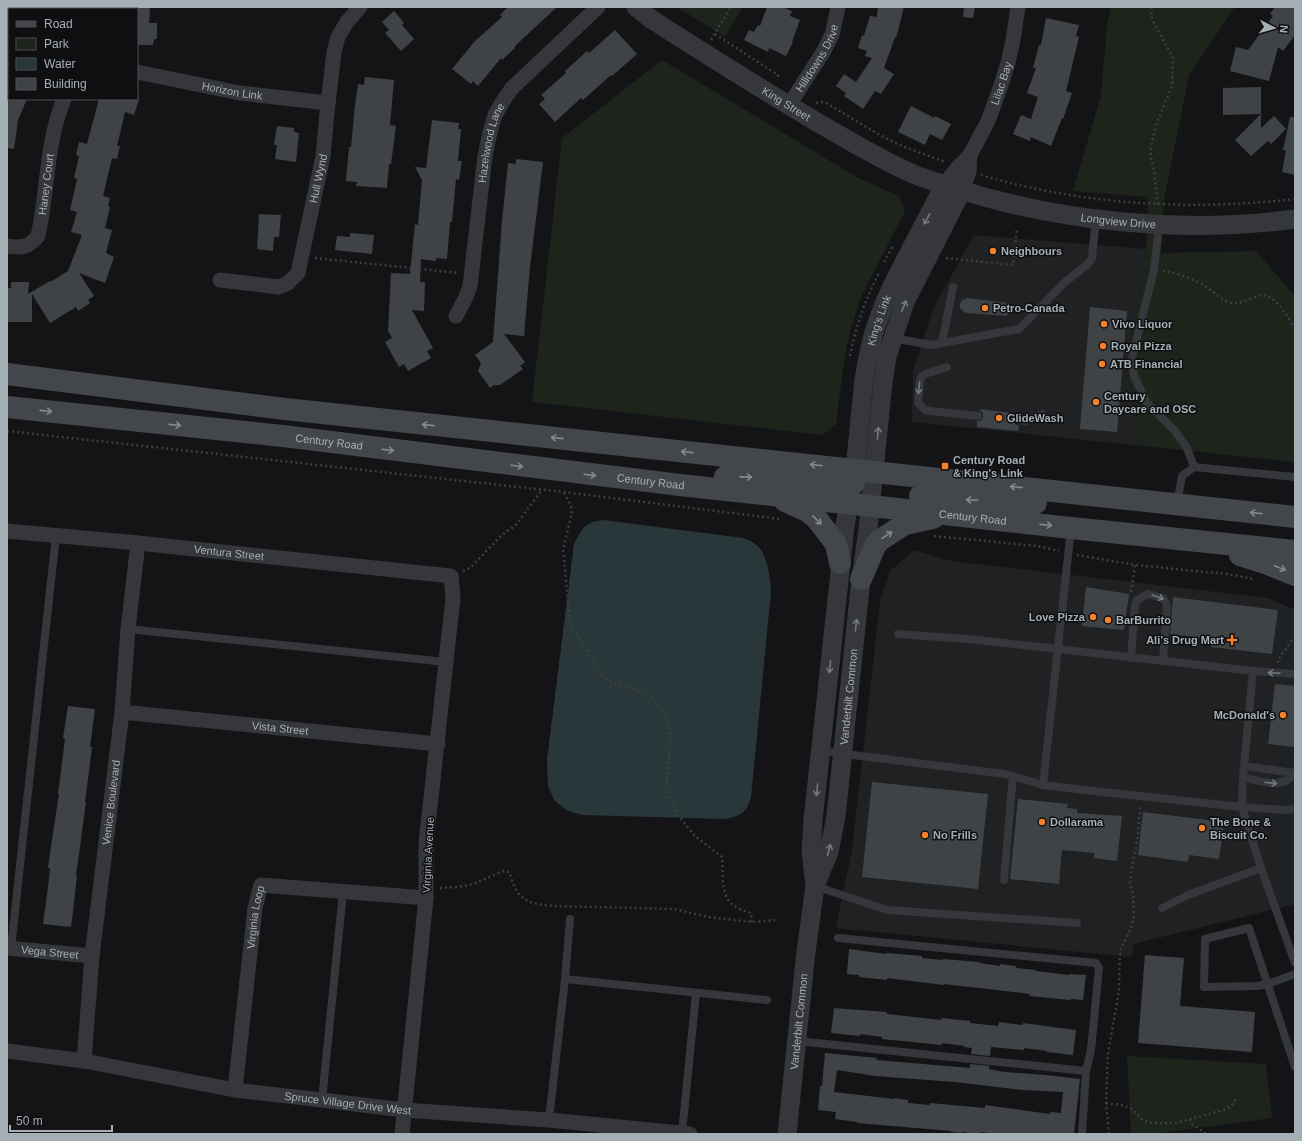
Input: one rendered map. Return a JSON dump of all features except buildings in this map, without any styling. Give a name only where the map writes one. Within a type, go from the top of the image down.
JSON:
[{"type":"main road","name":"Century Road","points":[[7,374],[285,409],[862,488],[1171,504],[1295,517]]},
{"type":"main road","name":"Century Road","points":[[7,407],[283,436],[771,495],[862,488],[952,515],[1295,551]]},
{"type":"main road","points":[[680,485],[705,476],[772,478],[862,488]]},
{"type":"main road","points":[[771,495],[807,511],[817,519],[836,544],[840,563]]},
{"type":"main road","points":[[861,580],[875,546],[880,540],[905,524],[952,515]]},
{"type":"main road","points":[[1189,540],[1268,564],[1295,575]]},
{"type":"street","name":"Hull Wynd","points":[[220,280],[279,287],[288,283],[298,273],[323,156],[334,52],[338,37],[347,22],[360,7]]},
{"type":"street","name":"Hazelwood Lane","points":[[456,316],[470,286],[485,156],[495,115],[512,88],[598,7]]},
{"type":"street","name":"King Street","points":[[636,7],[704,52],[793,99],[867,151],[918,176],[953,187]]},
{"type":"street","name":"Hilldowns Drive","points":[[793,99],[832,34],[838,7]]},
{"type":"street","name":"Lilac Bay","points":[[953,187],[988,121],[1000,91],[1012,46],[1018,7]]},
{"type":"street","name":"Horizon Link","points":[[138,72],[240,93],[328,103]]},
{"type":"street","name":"Haney Court","points":[[7,246],[26,246],[32,243],[38,236],[49,152],[55,126],[64,100]]},
{"type":"street","name":"Longview Drive","points":[[953,187],[997,201],[1052,212],[1158,224],[1209,225],[1264,223],[1295,219]]},
{"type":"street","name":"King's Link","points":[[862,488],[887,357],[905,302],[953,187]]},
{"type":"street","name":"King's Link","points":[[862,488],[864,379],[874,332],[884,304],[896,278],[953,187]]},
{"type":"street","name":"Vanderbilt Common","points":[[787,1134],[798,1041],[806,952],[815,886],[811,851],[840,563],[862,488]]},
{"type":"street","name":"Vanderbilt Common","points":[[815,886],[829,852],[836,816],[844,754],[861,580],[862,488]]},
{"type":"street","name":"Ventura Street","points":[[7,531],[138,543],[451,576]]},
{"type":"street","name":"Venice Boulevard","points":[[84,1061],[92,956],[122,712],[128,629],[138,543]]},
{"type":"street","name":"Virginia Avenue","points":[[402,1134],[426,893],[426,843],[453,598],[451,576]]},
{"type":"street","name":"Vista Street","points":[[122,712],[438,744]]},
{"type":"street","name":"Virginia Loop","points":[[235,1090],[255,908],[261,885],[343,892],[426,893]]},
{"type":"street","name":"Vega Street","points":[[9,948],[92,956]]},
{"type":"street","name":"Spruce Village Drive West","points":[[7,1051],[84,1061],[235,1090],[404,1110],[549,1120],[685,1134]]},
{"type":"lane","points":[[893,338],[931,345],[1019,329],[1064,283],[1088,264],[1092,258],[1096,218]]},
{"type":"lane","points":[[1158,224],[1154,270],[1132,358],[1134,376],[1147,403],[1175,431],[1187,448],[1194,467]]},
{"type":"lane","points":[[942,343],[953,287]]},
{"type":"lane","points":[[948,367],[925,374],[921,377],[918,403],[925,410],[978,416]]},
{"type":"lane","points":[[1019,420],[1026,421],[1042,414]]},
{"type":"lane","points":[[1171,504],[1182,476],[1194,467],[1295,477]]},
{"type":"lane","points":[[1043,785],[1071,528]]},
{"type":"lane","points":[[9,948],[56,535]]},
{"type":"lane","points":[[1130,658],[1135,606],[1137,600],[1148,594],[1163,598],[1167,605],[1163,661]]},
{"type":"lane","points":[[128,629],[446,662]]},
{"type":"lane","points":[[898,634],[979,640],[1130,658],[1295,674]]},
{"type":"lane","points":[[1253,671],[1243,777],[1242,807],[1261,868],[1295,963]]},
{"type":"lane","points":[[821,751],[1006,774],[1043,785],[1242,807],[1284,810],[1295,809]]},
{"type":"lane","points":[[1244,766],[1295,773]]},
{"type":"lane","points":[[1243,777],[1279,784],[1289,779],[1295,773]]},
{"type":"lane","points":[[1004,880],[1013,776]]},
{"type":"lane","points":[[1162,908],[1188,895],[1261,868]]},
{"type":"lane","points":[[815,886],[887,910],[1077,923]]},
{"type":"lane","points":[[322,1100],[343,892]]},
{"type":"lane","points":[[549,1120],[565,979],[570,918]]},
{"type":"lane","points":[[1295,974],[1268,984],[1257,986],[1204,987],[1205,940],[1249,928],[1268,984],[1295,1067]]},
{"type":"lane","points":[[838,938],[1096,963],[1100,968],[1091,1050],[1086,1070],[1082,1134]]},
{"type":"lane","points":[[565,979],[767,1000]]},
{"type":"lane","points":[[685,1134],[696,993]]},
{"type":"lane","points":[[798,1041],[1086,1070]]},
{"type":"path","points":[[704,52],[731,7]]},
{"type":"path","points":[[1151,7],[1152,19],[1173,58],[1172,86],[1156,125],[1150,151],[1158,205],[1158,224]]},
{"type":"path","points":[[715,34],[778,75],[777,80],[793,99],[815,103],[822,102],[874,132],[902,146],[963,170],[1004,182],[1059,194],[1158,205],[1238,204],[1295,199]]},
{"type":"path","points":[[946,258],[1012,265],[1017,228]]},
{"type":"path","points":[[302,257],[472,275]]},
{"type":"path","points":[[1154,270],[1180,275],[1194,281],[1206,287],[1231,304],[1250,300],[1256,296],[1267,296],[1283,311],[1295,329]]},
{"type":"path","name":"Century Road","points":[[7,431],[541,491],[564,492],[783,519]]},
{"type":"path","points":[[451,576],[470,568],[502,535],[516,524],[541,491]]},
{"type":"path","points":[[564,492],[571,505],[572,513],[563,549],[570,623],[602,676],[614,684],[633,688],[652,697],[667,720],[671,736],[666,787],[678,815],[695,836],[722,857],[724,892],[728,900],[734,906],[751,913],[752,922]]},
{"type":"path","name":"Century Road","points":[[927,536],[1037,546],[1135,565],[1227,574],[1256,580]]},
{"type":"path","points":[[1276,673],[1278,660],[1295,636]]},
{"type":"path","points":[[1108,1134],[1106,1103],[1108,1054],[1119,990],[1120,951],[1132,926],[1134,915],[1133,894],[1130,882],[1138,836],[1140,796]]},
{"type":"path","points":[[426,893],[473,884],[504,871],[509,872],[520,895],[531,903],[541,905],[674,909],[708,917],[752,922],[775,920]]},
{"type":"path","points":[[1106,1103],[1121,1105],[1132,1109],[1144,1121],[1152,1123],[1176,1123],[1227,1109],[1234,1103],[1236,1098]]},
{"type":"path","points":[[1190,1119],[1192,1124],[1206,1134]]},
{"type":"shaded area","points":[[974,235],[1146,249],[1127,367],[1142,446],[912,422],[913,371],[933,309]]},
{"type":"shaded area","points":[[914,550],[951,561],[1268,598],[1295,610],[1295,904],[1134,944],[1132,957],[836,928],[852,850],[880,601],[890,571]]},
{"type":"green space","points":[[677,7],[743,7],[725,37]]},
{"type":"green space","points":[[1111,7],[1235,7],[1189,75],[1164,199],[1161,253],[1256,251],[1295,296],[1295,462],[1142,446],[1127,367],[1146,249],[1148,197],[1073,191],[1101,95],[1107,24]]},
{"type":"green space","points":[[662,60],[860,179],[899,196],[905,211],[861,297],[851,328],[845,354],[836,424],[823,435],[532,402],[562,138]]},
{"type":"green space","points":[[1127,1056],[1266,1064],[1272,1118],[1153,1134],[1131,1134]]},
{"type":"water","points":[[603,520],[743,538],[754,543],[766,559],[771,592],[751,797],[748,806],[739,815],[725,819],[582,815],[566,810],[554,800],[548,786],[547,760],[574,544],[582,530],[588,524]]},
{"type":"place","name":"Neighbours","points":[[993,251]]},
{"type":"place","name":"Petro-Canada","points":[[985,308]]},
{"type":"place","name":"Vivo Liquor","points":[[1104,324]]},
{"type":"place","name":"Royal Pizza","points":[[1103,346]]},
{"type":"place","name":"ATB Financial","points":[[1102,364]]},
{"type":"place","name":"Century Daycare and OSC","points":[[1096,402]]},
{"type":"place","name":"GlideWash","points":[[999,418]]},
{"type":"place","name":"Century Road & King's Link","points":[[945,466]]},
{"type":"place","name":"Love Pizza","points":[[1093,617]]},
{"type":"place","name":"BarBurrito","points":[[1108,620]]},
{"type":"place","name":"Ali’s Drug Mart","points":[[1232,640]]},
{"type":"place","name":"McDonald's","points":[[1283,715]]},
{"type":"place","name":"Dollarama","points":[[1042,822]]},
{"type":"place","name":"The Bone & Biscuit Co.","points":[[1202,828]]},
{"type":"place","name":"No Frills","points":[[925,835]]}]
